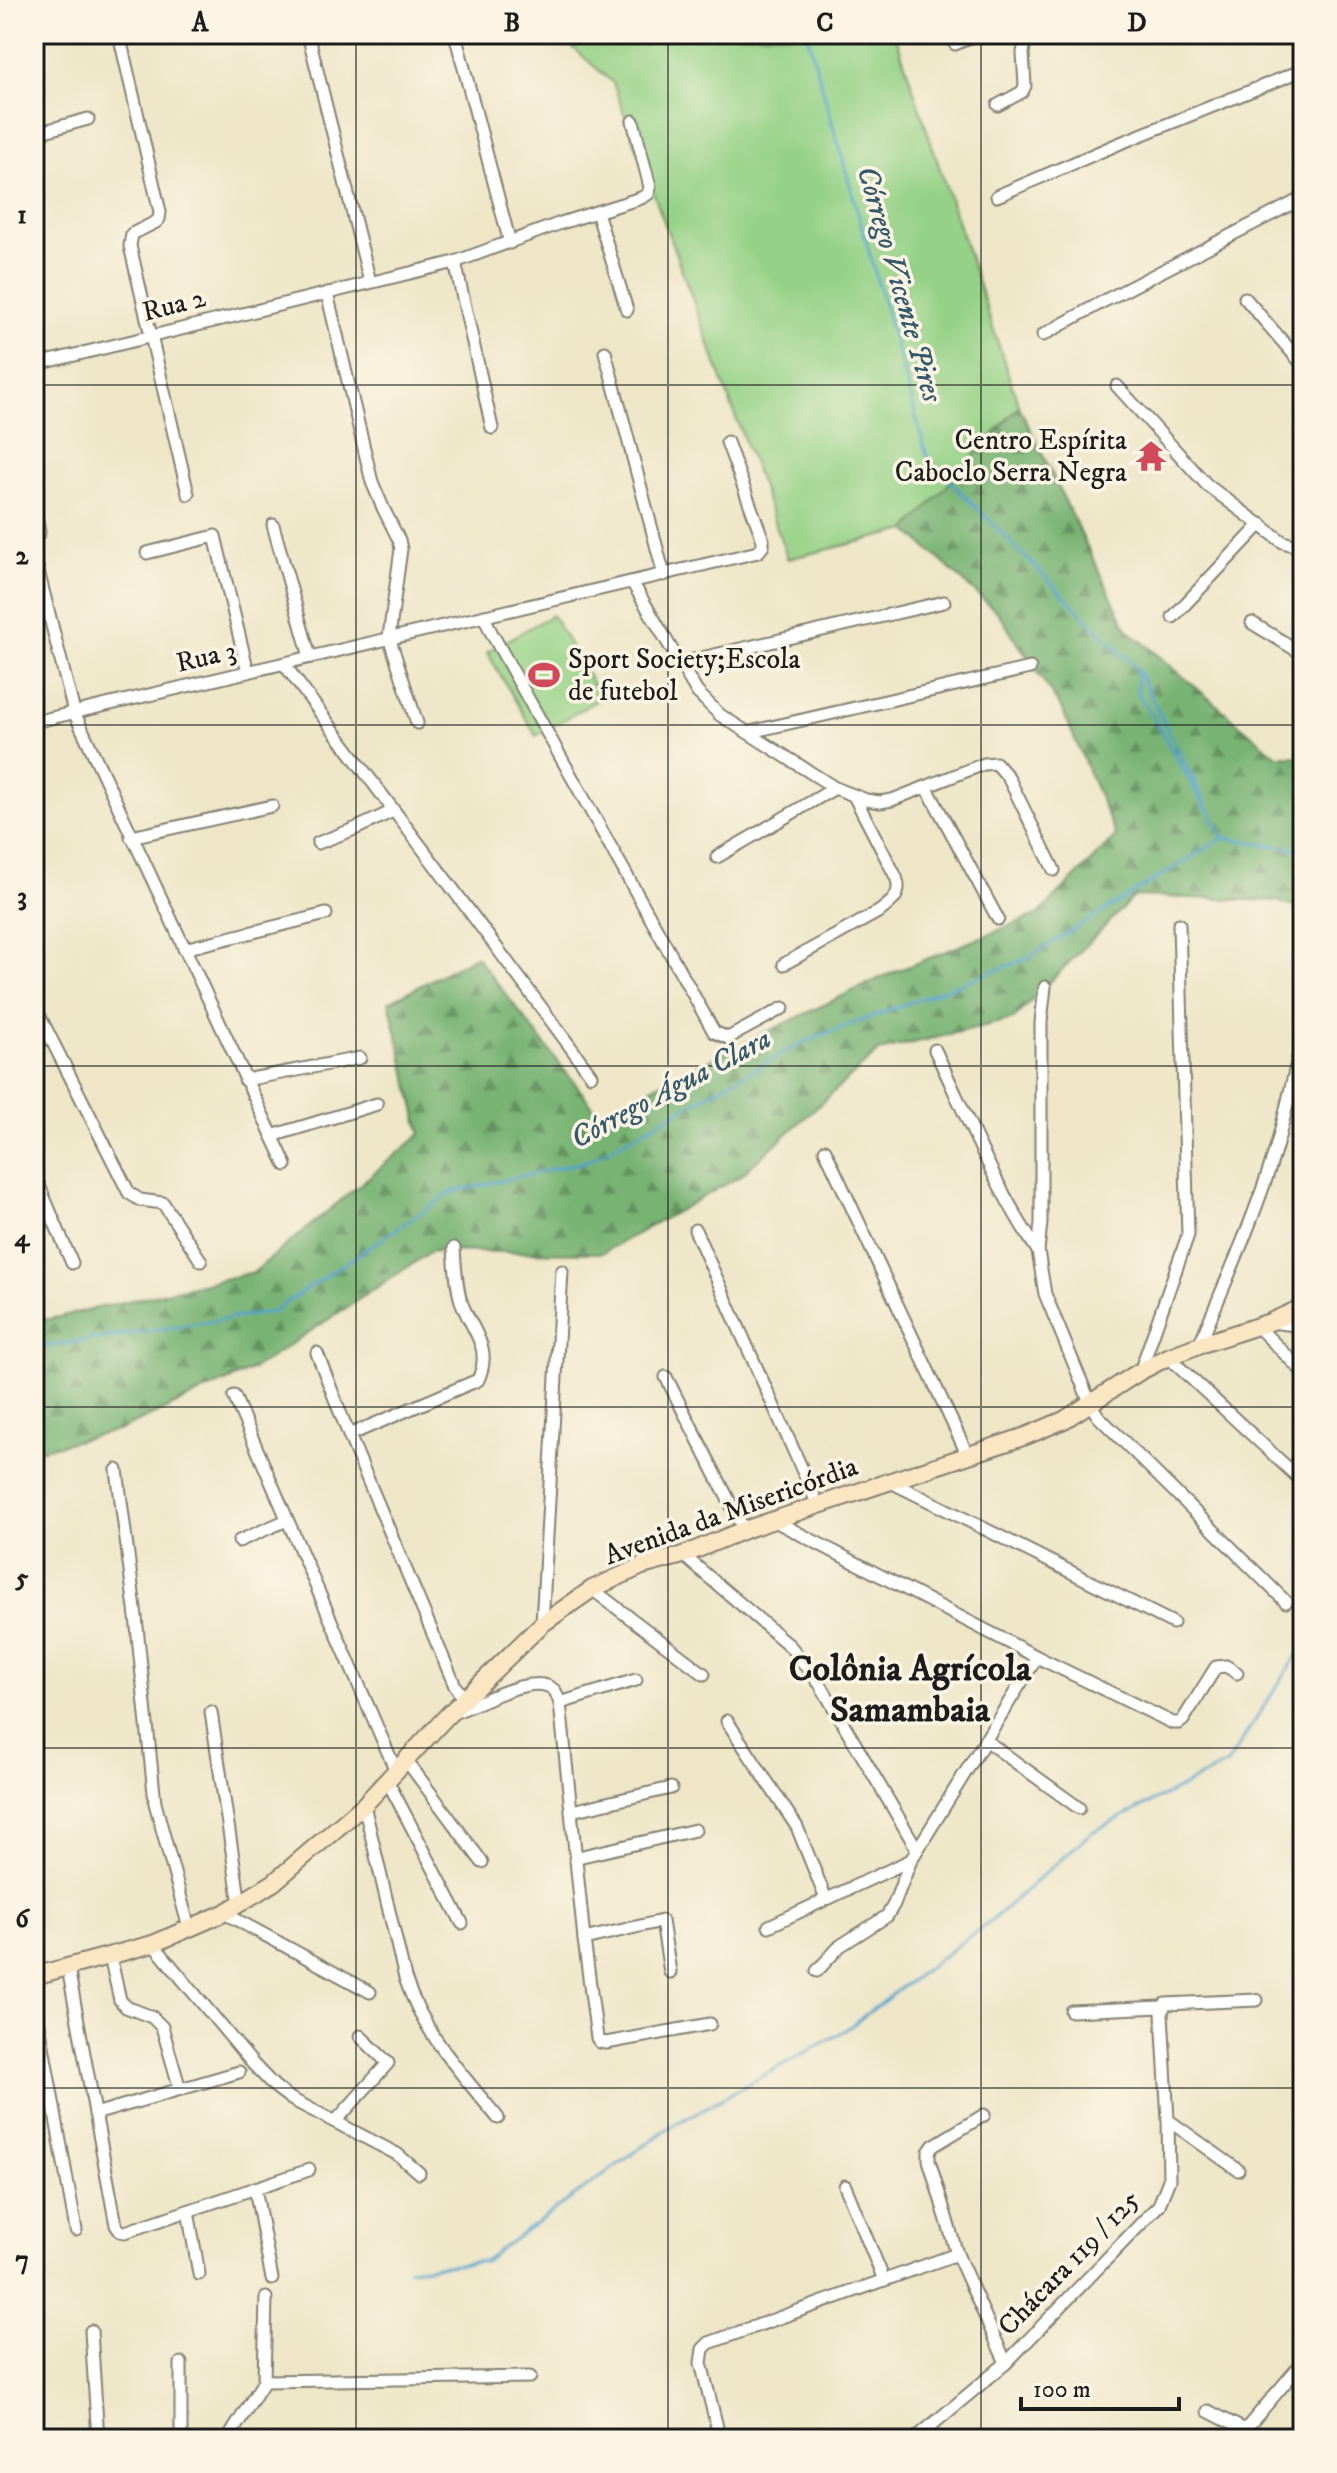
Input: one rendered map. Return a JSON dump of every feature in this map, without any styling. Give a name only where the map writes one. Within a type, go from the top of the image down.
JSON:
[{"type":"street","points":[[119,34],[160,212],[156,222],[132,234],[130,246],[188,494]]},
{"type":"street","points":[[308,34],[370,282]]},
{"type":"street","points":[[455,34],[510,243]]},
{"type":"street","points":[[955,44],[978,34]]},
{"type":"street","points":[[998,105],[1022,92],[1025,86],[1023,53],[1026,34]]},
{"type":"street","points":[[997,196],[1303,70]]},
{"type":"street","points":[[34,134],[88,119]]},
{"type":"street","name":"Rua 2","points":[[34,365],[455,262],[648,194],[650,187],[633,121]]},
{"type":"street","points":[[1043,335],[1303,198]]},
{"type":"street","points":[[597,212],[627,310]]},
{"type":"street","points":[[455,262],[492,428]]},
{"type":"street","points":[[327,293],[372,482],[401,549],[389,637],[417,723]]},
{"type":"street","points":[[1245,298],[1303,365]]},
{"type":"street","points":[[605,352],[664,575]]},
{"type":"street","points":[[1117,386],[1195,474],[1216,492],[1283,542],[1293,545],[1303,542]]},
{"type":"street","name":"Rua 3","points":[[34,722],[756,553],[762,548],[763,540],[727,442]]},
{"type":"street","points":[[34,501],[39,533]]},
{"type":"street","points":[[1173,617],[1261,524]]},
{"type":"street","points":[[273,525],[310,657]]},
{"type":"street","points":[[147,553],[215,536],[248,672]]},
{"type":"street","points":[[34,555],[74,712],[286,1165]]},
{"type":"street","points":[[632,582],[704,701],[720,715],[835,788],[880,802],[927,788],[984,764],[996,763],[1008,777],[1054,870]]},
{"type":"street","points":[[680,663],[944,602]]},
{"type":"street","points":[[484,616],[714,1032],[728,1038],[783,1008]]},
{"type":"street","points":[[1252,623],[1303,654]]},
{"type":"street","points":[[284,664],[479,921],[591,1075]]},
{"type":"street","points":[[750,732],[1030,668]]},
{"type":"street","points":[[717,857],[835,788]]},
{"type":"street","points":[[927,788],[998,919]]},
{"type":"street","points":[[784,964],[880,911],[894,901],[897,894],[899,883],[854,796]]},
{"type":"street","points":[[131,837],[272,806]]},
{"type":"street","points":[[318,843],[393,811]]},
{"type":"street","points":[[184,949],[326,914]]},
{"type":"street","points":[[1139,1372],[1188,1235],[1179,924]]},
{"type":"street","points":[[1045,987],[1041,1022],[1041,1223],[1038,1251],[1045,1294],[1098,1416],[1286,1602]]},
{"type":"street","points":[[34,1005],[129,1193],[140,1200],[163,1203],[201,1261]]},
{"type":"street","points":[[1199,1345],[1236,1259],[1275,1150],[1303,1038]]},
{"type":"street","points":[[935,1050],[1003,1191],[1038,1251]]},
{"type":"street","points":[[245,1080],[360,1058]]},
{"type":"street","points":[[272,1136],[377,1104]]},
{"type":"street","points":[[825,1150],[968,1456]]},
{"type":"street","points":[[34,1174],[72,1263]]},
{"type":"street","points":[[695,1230],[818,1505]]},
{"type":"street","points":[[349,1435],[478,1380],[484,1361],[482,1344],[461,1301],[454,1248]]},
{"type":"street","points":[[542,1624],[562,1271]]},
{"type":"street","name":"Avenida da Misericórdia","points":[[34,1976],[153,1944],[240,1904],[293,1867],[364,1805],[448,1715],[542,1624],[592,1589],[642,1566],[683,1555],[744,1530],[968,1456],[1064,1420],[1168,1357],[1303,1307]]},
{"type":"street","points":[[1264,1324],[1303,1326]]},
{"type":"street","points":[[1264,1324],[1303,1372]]},
{"type":"street","points":[[317,1353],[455,1686],[464,1699]]},
{"type":"street","points":[[1168,1357],[1303,1482]]},
{"type":"street","points":[[666,1377],[744,1530]]},
{"type":"street","points":[[234,1396],[462,1923]]},
{"type":"street","points":[[117,1470],[155,1803],[189,1928]]},
{"type":"street","points":[[891,1482],[1173,1623]]},
{"type":"street","points":[[239,1541],[287,1520]]},
{"type":"street","points":[[775,1521],[1037,1657],[1173,1723],[1183,1720],[1216,1667],[1226,1666],[1237,1673]]},
{"type":"street","points":[[683,1555],[790,1646],[804,1662],[914,1855]]},
{"type":"street","points":[[592,1589],[704,1674]]},
{"type":"street","points":[[817,1971],[840,1946],[887,1916],[914,1855],[1037,1657]]},
{"type":"street","points":[[560,1703],[636,1680]]},
{"type":"street","points":[[448,1715],[467,1710],[492,1696],[529,1685],[544,1684],[554,1690],[560,1703],[597,2038],[606,2043],[710,2024]]},
{"type":"street","points":[[211,1712],[240,1904]]},
{"type":"street","points":[[727,1721],[797,1827],[826,1899]]},
{"type":"street","points":[[985,1740],[1079,1808]]},
{"type":"street","points":[[396,1770],[482,1862]]},
{"type":"street","points":[[572,1811],[671,1788]]},
{"type":"street","points":[[364,1805],[414,2004],[434,2039],[498,2118]]},
{"type":"street","points":[[578,1857],[695,1830]]},
{"type":"street","points":[[769,1926],[914,1855]]},
{"type":"street","points":[[224,1913],[370,1992]]},
{"type":"street","points":[[584,1939],[662,1921],[670,1972]]},
{"type":"street","points":[[153,1944],[274,2086],[291,2099],[397,2154],[419,2173]]},
{"type":"street","points":[[110,1956],[120,2000],[126,2007],[152,2017],[162,2027],[180,2089]]},
{"type":"street","points":[[68,1968],[116,2225],[120,2231],[125,2232],[309,2170]]},
{"type":"street","points":[[34,1996],[76,2230]]},
{"type":"street","points":[[1071,2011],[1257,2000]]},
{"type":"street","name":"Chácara 119 / 125","points":[[915,2439],[1006,2363],[1159,2205],[1169,2180],[1164,2005]]},
{"type":"street","points":[[336,2121],[388,2063],[360,2036]]},
{"type":"street","points":[[95,2114],[239,2072]]},
{"type":"street","points":[[984,2115],[933,2146],[929,2160],[957,2254],[1006,2363]]},
{"type":"street","points":[[1168,2120],[1238,2170]]},
{"type":"street","points":[[845,2186],[884,2280]]},
{"type":"street","points":[[255,2188],[272,2279]]},
{"type":"street","points":[[188,2211],[199,2274]]},
{"type":"street","points":[[720,2439],[701,2363],[703,2349],[709,2343],[957,2254]]},
{"type":"street","points":[[228,2439],[264,2381],[266,2298]]},
{"type":"street","points":[[91,2331],[98,2439]]},
{"type":"street","points":[[181,2363],[181,2439]]},
{"type":"street","points":[[1245,2430],[1296,2370]]},
{"type":"street","points":[[264,2381],[530,2377]]},
{"type":"street","points":[[1208,2411],[1262,2439]]},
{"type":"green space","points":[[558,34],[895,34],[1019,406],[907,530],[788,559],[613,83]]},
{"type":"green space","points":[[1019,406],[1127,629],[1277,756],[1303,757],[1303,910],[1277,901],[1135,896],[1013,1019],[879,1051],[739,1177],[602,1253],[432,1251],[253,1369],[120,1430],[34,1451],[34,1306],[45,1320],[254,1272],[421,1134],[389,1002],[476,956],[598,1113],[882,977],[1039,914],[1116,836],[1063,711],[998,613],[907,530]]},
{"type":"green space","name":"Sport Society;Escola de futebol","points":[[552,615],[601,698],[536,736],[487,652]]},
{"type":"waterway","name":"Córrego Água Clara","points":[[34,1342],[42,1347],[272,1312],[452,1192],[588,1161],[804,1042],[1026,959],[1223,838],[1137,669],[928,459],[807,34]]},
{"type":"waterway","name":"Córrego Vicente Pires","points":[[1137,670],[1137,691],[1206,808]]},
{"type":"waterway","name":"Córrego Vicente Pires","points":[[1224,838],[1303,850]]},
{"type":"waterway","points":[[34,1357],[41,1347]]},
{"type":"waterway","points":[[408,2269],[484,2261],[667,2129],[844,2031],[994,1918],[1092,1832],[1227,1764],[1303,1646]]},
{"type":"place","name":"Centro Espírita Caboclo Serra Negra","points":[[1151,456]]},
{"type":"place","name":"Sport Society;Escola de futebol","points":[[544,675]]},
{"type":"district","name":"Colônia Agrícola Samambaia","points":[[910,1690]]}]
